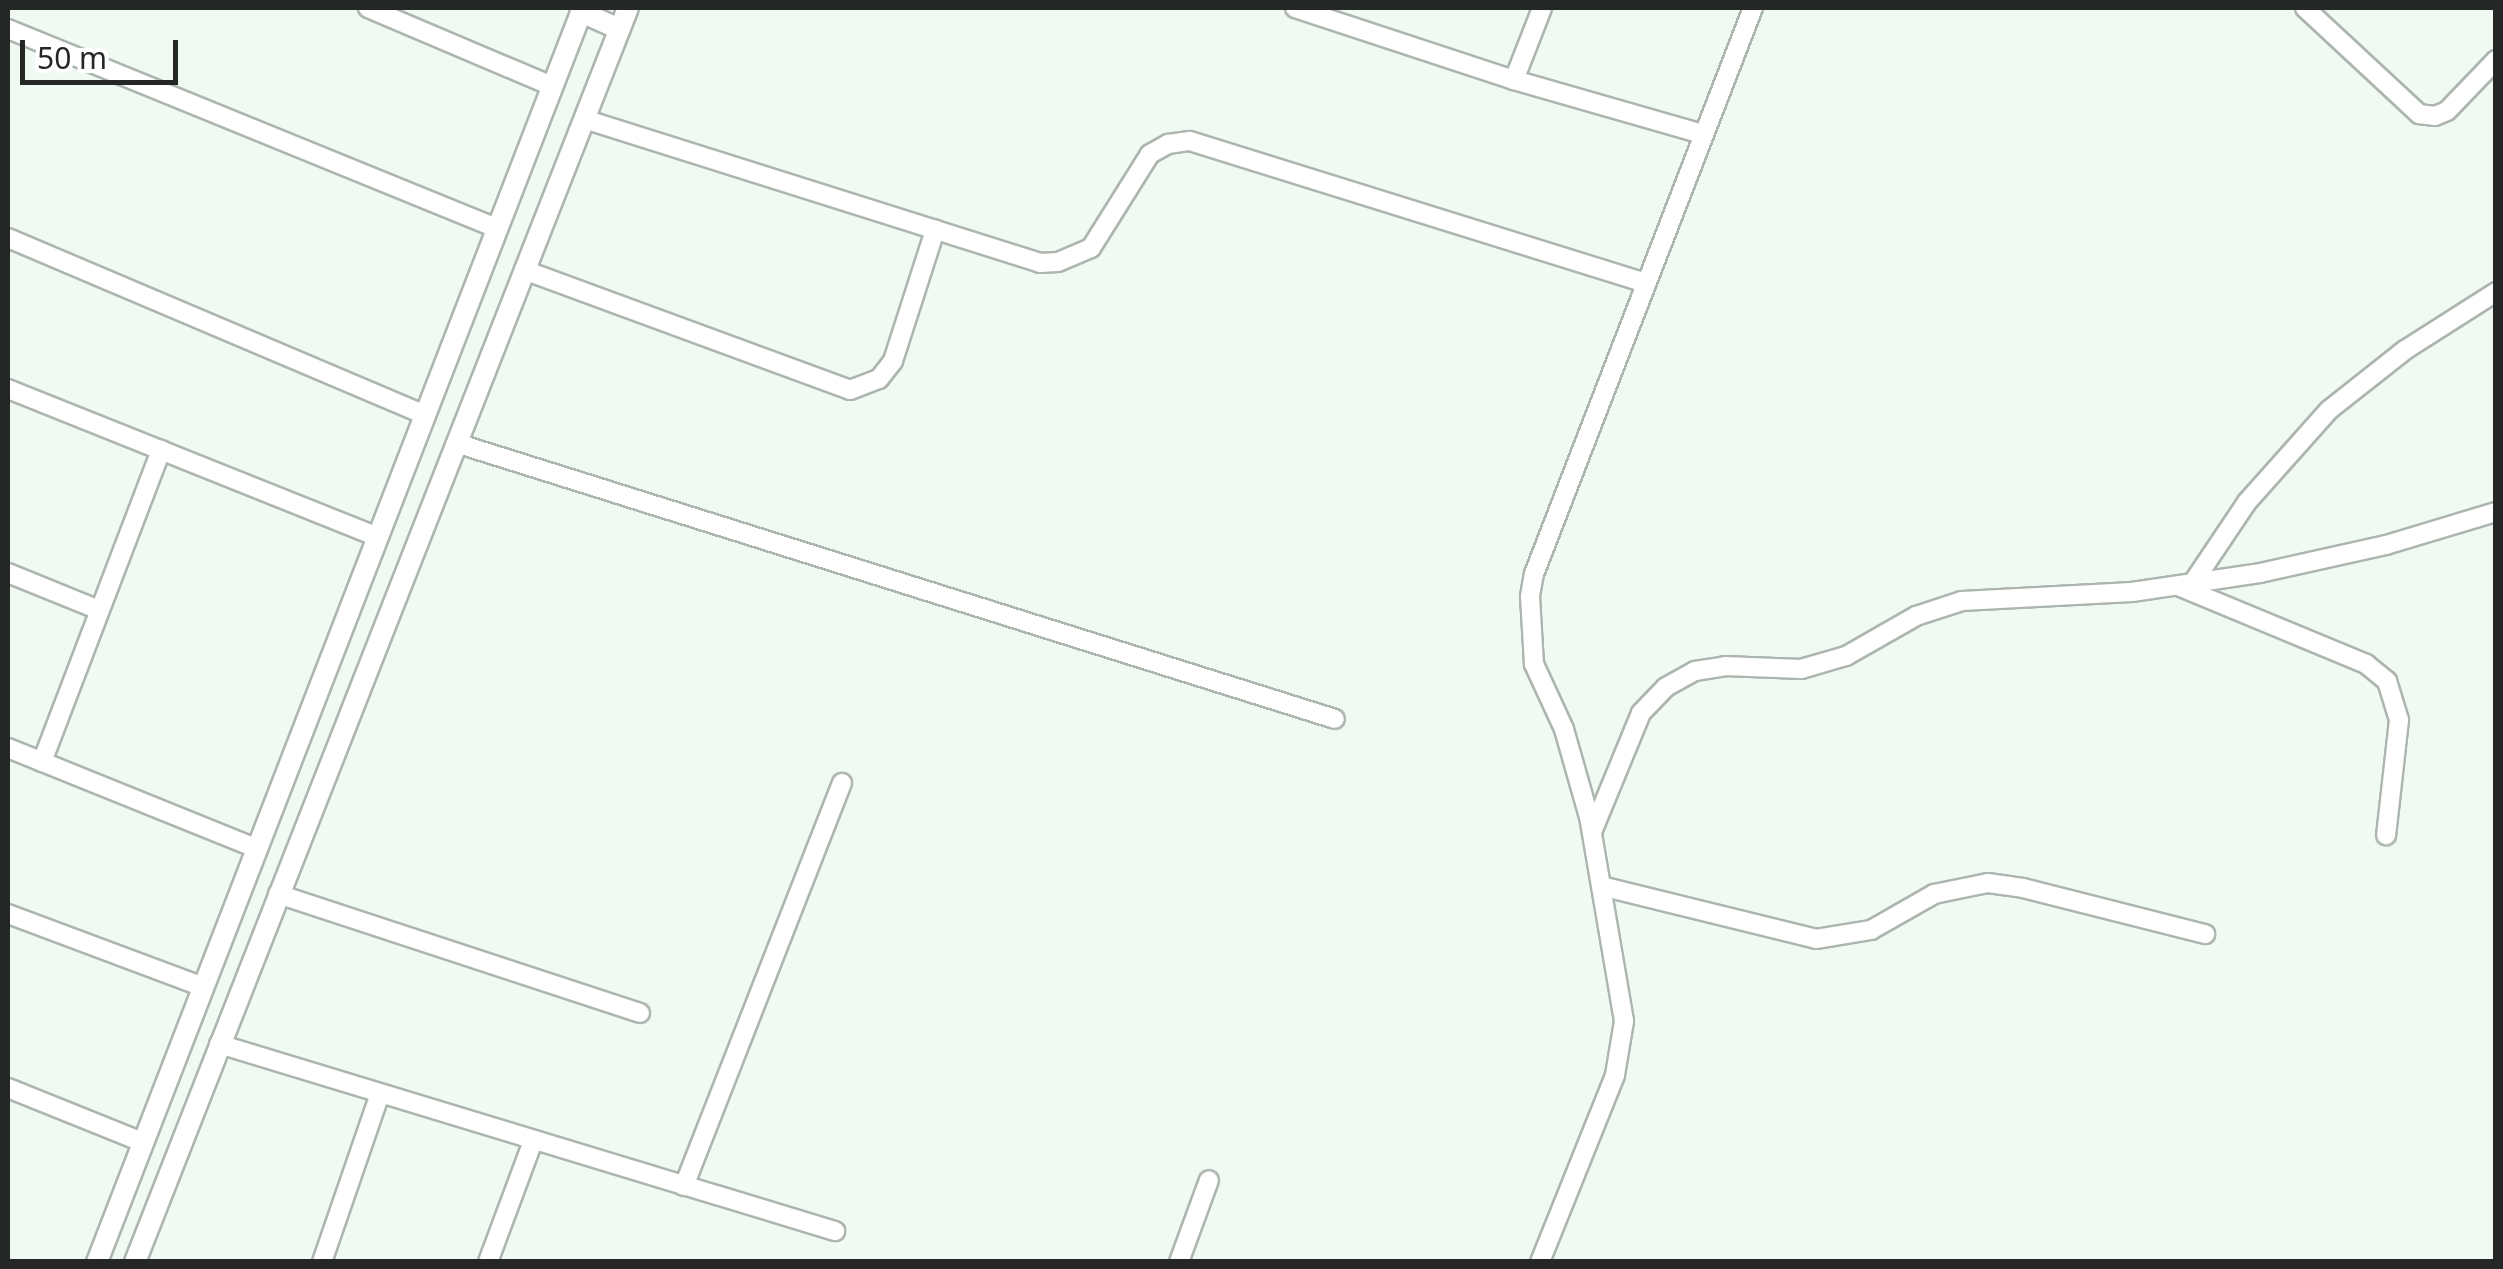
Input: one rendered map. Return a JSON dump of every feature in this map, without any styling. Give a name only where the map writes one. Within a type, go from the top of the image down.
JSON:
[{"type":"street","points":[[368,8],[552,86]]},
{"type":"street","points":[[135,1262],[628,8]]},
{"type":"street","points":[[1295,8],[1514,80],[1702,134]]},
{"type":"street","points":[[1514,80],[1542,8]]},
{"type":"street","points":[[1540,1262],[1608,1092],[1622,1039],[1592,832],[1564,729],[1534,664],[1530,596],[1534,574],[1753,8]]},
{"type":"street","points":[[2305,8],[2412,110],[2427,116],[2447,111],[2496,60]]},
{"type":"street","points":[[97,1262],[422,414],[582,10],[620,29]]},
{"type":"street","points":[[8,29],[496,228]]},
{"type":"street","points":[[584,119],[1040,263],[1075,257],[1103,234],[1150,154],[1168,144],[1190,141],[1646,283]]},
{"type":"street","points":[[524,270],[850,390],[879,379],[893,361],[935,230]]},
{"type":"street","points":[[8,238],[422,414]]},
{"type":"street","points":[[2185,585],[2247,502],[2329,410],[2391,360],[2496,292]]},
{"type":"street","points":[[8,388],[376,536]]},
{"type":"street","points":[[456,443],[1335,719]]},
{"type":"street","points":[[42,762],[161,450]]},
{"type":"street","points":[[1592,832],[1641,713],[1666,686],[1695,671],[1725,666],[1778,670],[1824,664],[1916,616],[1984,596],[2132,592],[2185,585],[2324,560],[2496,512]]},
{"type":"street","points":[[8,573],[100,610]]},
{"type":"street","points":[[2185,585],[2366,664],[2387,682],[2399,720],[2386,835]]},
{"type":"street","points":[[8,748],[255,848]]},
{"type":"street","points":[[284,772],[320,784]]},
{"type":"street","points":[[684,1186],[842,784]]},
{"type":"street","points":[[1601,886],[1816,939],[1871,930],[1934,894],[1988,883],[2023,888],[2205,934]]},
{"type":"street","points":[[278,894],[640,1013]]},
{"type":"street","points":[[8,914],[201,986]]},
{"type":"street","points":[[218,1044],[835,1231]]},
{"type":"street","points":[[8,1088],[142,1142]]},
{"type":"street","points":[[322,1262],[380,1094]]},
{"type":"street","points":[[488,1262],[534,1141]]},
{"type":"street","points":[[1178,1262],[1210,1180]]}]
